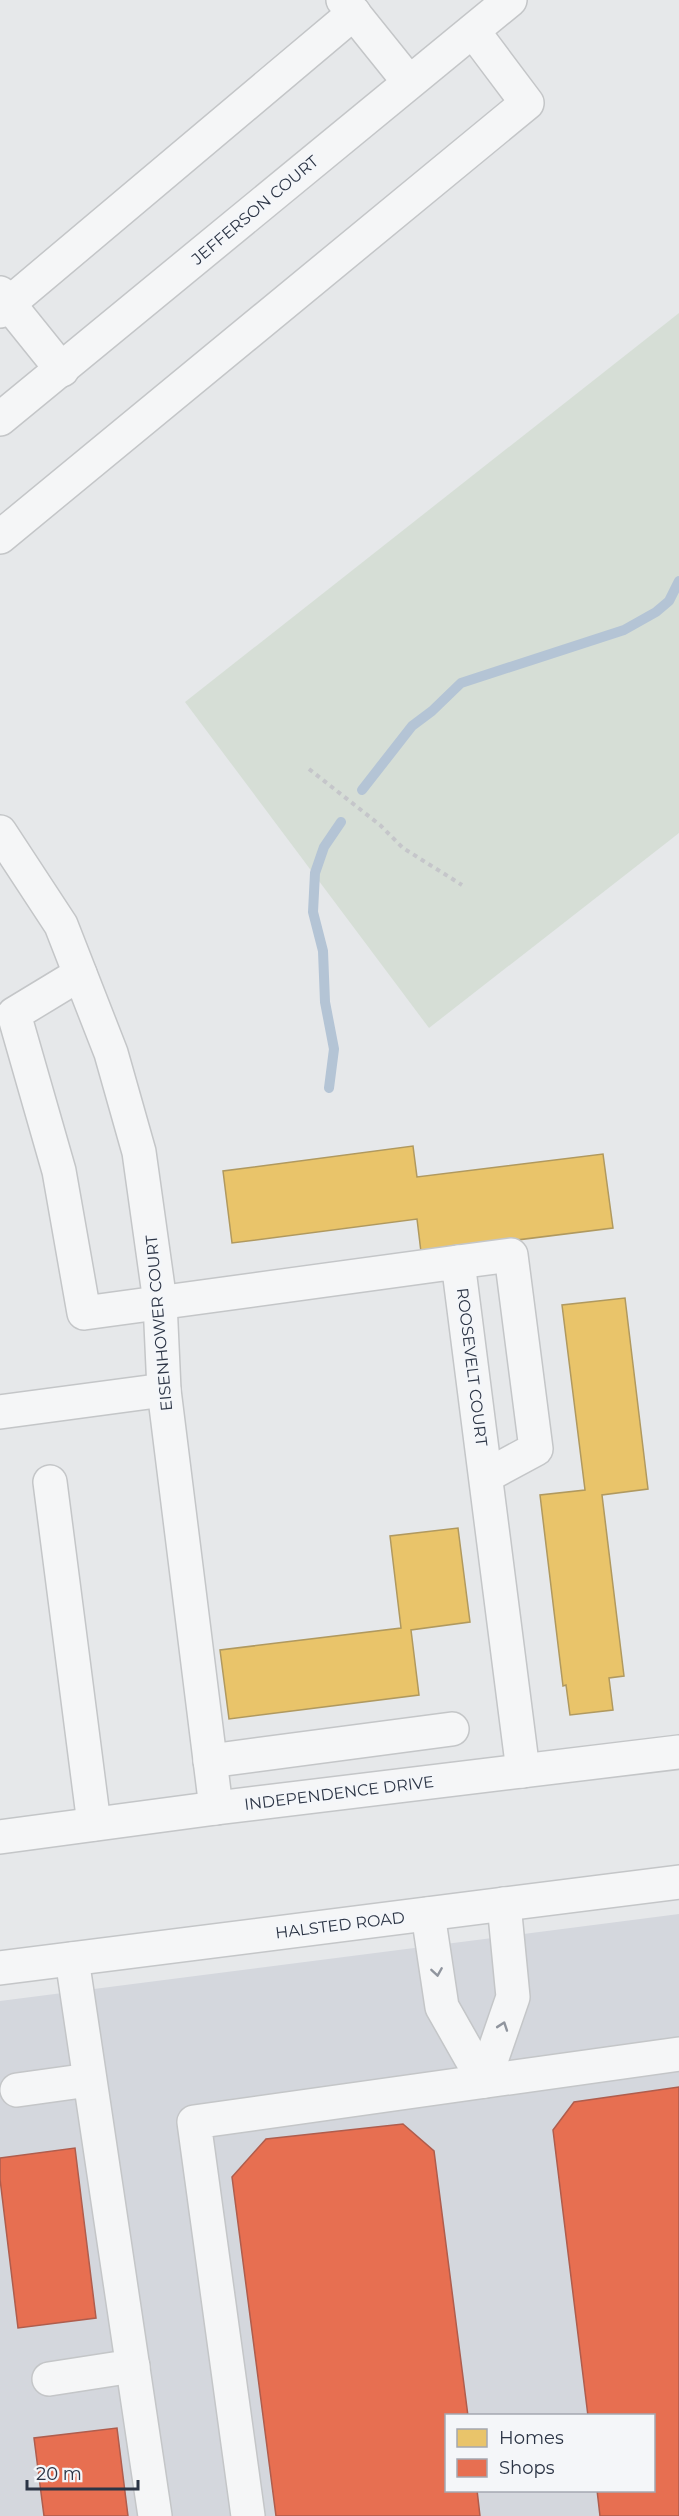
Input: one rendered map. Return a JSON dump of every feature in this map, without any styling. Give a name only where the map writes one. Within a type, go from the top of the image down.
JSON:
[{"type":"street","name":"JEFFERSON COURT","points":[[0,419],[510,0]]},
{"type":"street","points":[[62,370],[3,302],[348,7],[410,82]]},
{"type":"street","points":[[0,537],[527,103],[473,31]]},
{"type":"street","name":"EISENHOWER COURT","points":[[0,832],[61,925],[111,1053],[139,1152],[160,1302],[164,1390],[216,1808]]},
{"type":"street","points":[[80,974],[14,1014],[59,1171],[84,1313],[511,1255],[536,1449],[486,1476]]},
{"type":"street","name":"ROOSEVELT COURT","points":[[459,1262],[523,1771]]},
{"type":"street","points":[[0,1412],[164,1390]]},
{"type":"street","points":[[50,1482],[94,1824]]},
{"type":"street","points":[[210,1761],[452,1729]]},
{"type":"street","name":"INDEPENDENCE DRIVE","points":[[0,1837],[216,1808],[679,1752]]},
{"type":"street","name":"HALSTED ROAD","points":[[0,1968],[679,1882]]},
{"type":"street","points":[[484,2081],[513,1998],[504,1904]]},
{"type":"street","points":[[428,1914],[442,2007],[484,2081]]},
{"type":"street","points":[[72,1959],[155,2516]]},
{"type":"street","points":[[248,2516],[194,2122],[679,2054]]},
{"type":"street","points":[[17,2090],[89,2080]]},
{"type":"street","points":[[49,2379],[133,2366]]},
{"type":"path","points":[[309,770],[380,825],[403,848],[462,885]]},
{"type":"shaded area","points":[[679,313],[679,833],[429,1028],[185,702]]},
{"type":"shaded area","points":[[679,1914],[679,2516],[0,2516],[0,2001]]},
{"type":"building: Homes","points":[[413,1146],[417,1177],[603,1154],[613,1228],[421,1252],[417,1219],[232,1243],[223,1171]]},
{"type":"building: Homes","points":[[625,1298],[648,1489],[602,1495],[624,1676],[609,1678],[613,1710],[570,1715],[566,1685],[563,1686],[540,1495],[585,1490],[562,1305]]},
{"type":"building: Homes","points":[[458,1528],[470,1622],[411,1630],[419,1695],[229,1719],[220,1650],[401,1628],[390,1536]]},
{"type":"building: Shops","points":[[679,2087],[679,2516],[600,2516],[597,2492],[655,2492],[655,2414],[588,2414],[553,2130],[574,2102]]},
{"type":"building: Shops","points":[[403,2124],[434,2151],[468,2414],[445,2414],[445,2492],[477,2492],[480,2516],[276,2516],[232,2177],[266,2139]]},
{"type":"building: Shops","points":[[75,2148],[96,2318],[18,2328],[0,2179],[0,2158]]},
{"type":"building: Shops","points":[[117,2428],[128,2516],[44,2516],[34,2438]]},
{"type":"waterway","points":[[362,790],[412,726],[432,711],[461,683],[624,630],[656,612],[669,601],[679,581]]},
{"type":"waterway","points":[[329,1088],[334,1049],[325,1002],[323,951],[313,912],[315,873],[324,847],[341,822]]}]
